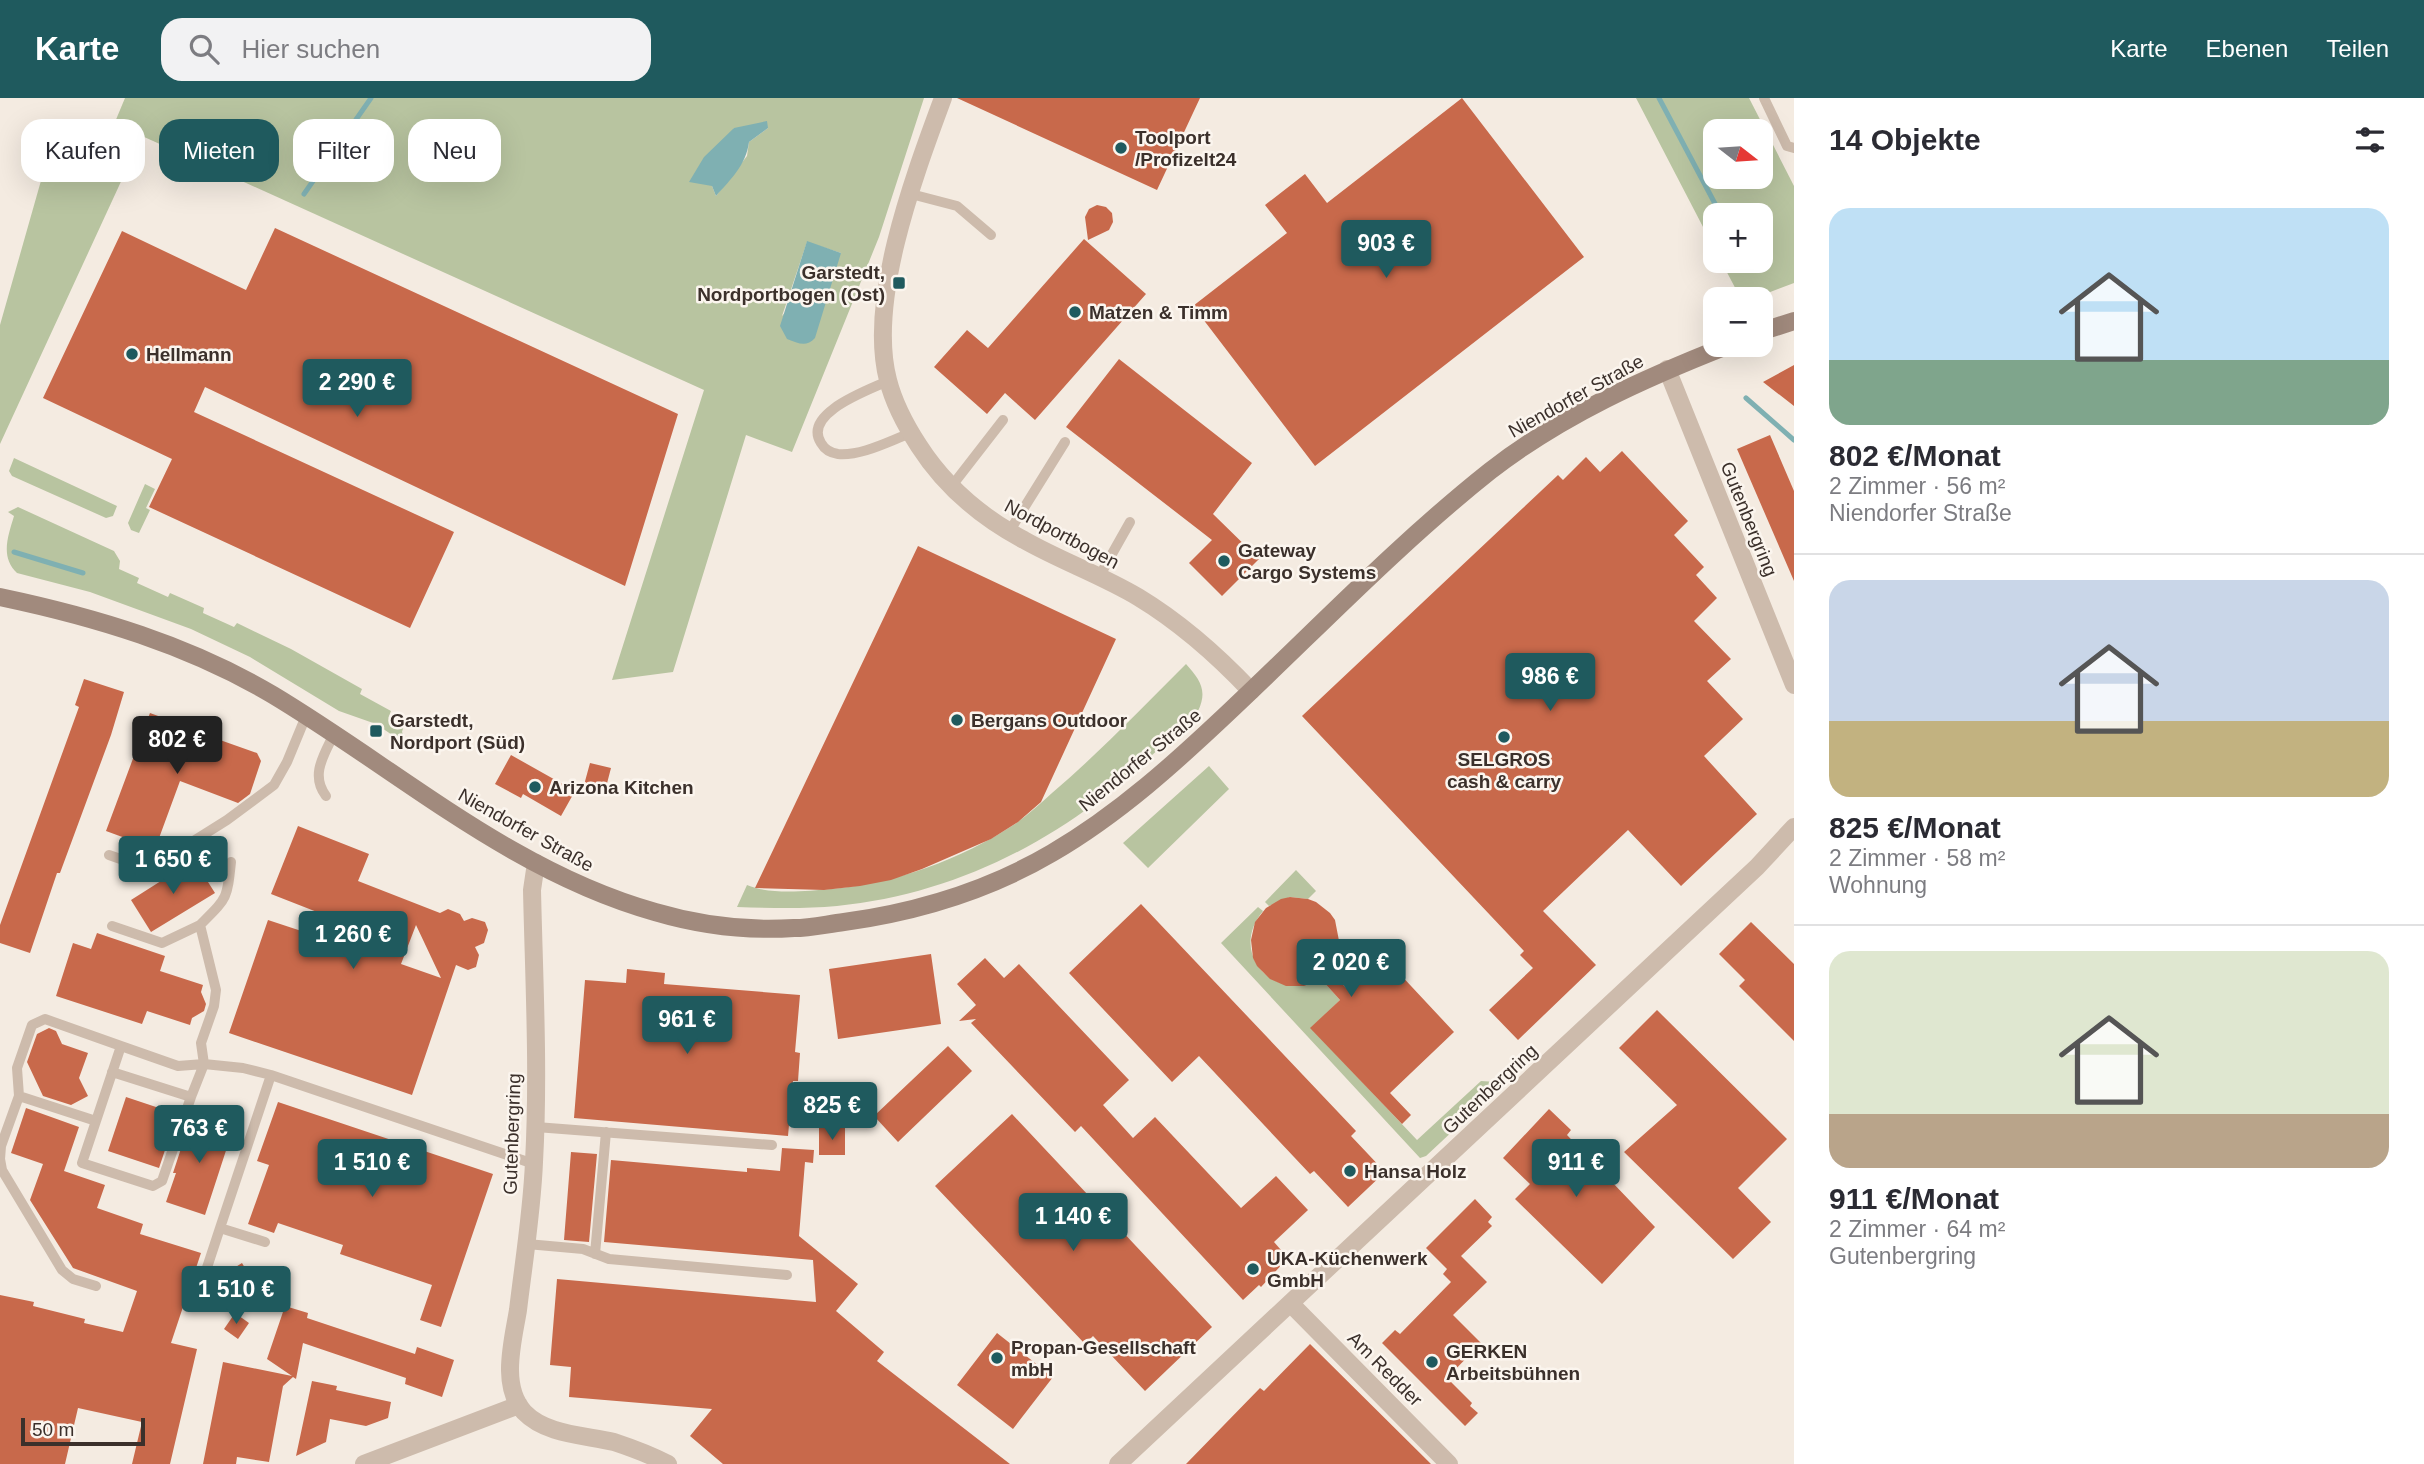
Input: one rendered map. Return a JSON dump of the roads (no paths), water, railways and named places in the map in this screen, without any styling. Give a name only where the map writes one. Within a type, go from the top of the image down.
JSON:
[{"type":"main road","points":[[1773,328],[1794,321]]},
{"type":"main road","name":"Niendorfer Straße","points":[[0,597],[84,616],[172,646],[270,693],[451,812],[536,863],[583,887],[622,902],[708,925],[793,929],[892,915],[979,888],[1050,855],[1118,810],[1178,760],[1366,580],[1493,469],[1537,438],[1584,411],[1667,369],[1703,355]]},
{"type":"street","name":"Nordportbogen","points":[[943,98],[911,194],[889,272],[883,341],[888,381],[899,410],[934,470],[982,516],[1137,597],[1176,622],[1215,654],[1251,691]]},
{"type":"street","name":"Gutenbergring","points":[[1667,369],[1794,685]]},
{"type":"street","name":"Gutenbergring","points":[[1118,1464],[1757,867],[1794,827]]},
{"type":"street","name":"Gutenbergring","points":[[519,1405],[512,1387],[510,1363],[527,1244],[536,1127],[532,890],[536,863]]},
{"type":"street","name":"Am Redder","points":[[1291,1304],[1449,1464]]},
{"type":"street","points":[[364,1464],[519,1405],[533,1420],[543,1425],[616,1443],[668,1464]]},
{"type":"lane","points":[[1764,98],[1787,146],[1794,148]]},
{"type":"lane","points":[[911,194],[957,206],[991,234]]},
{"type":"lane","points":[[888,381],[839,404],[825,416],[819,426],[818,439],[825,449],[836,454],[851,453],[911,433]]},
{"type":"lane","points":[[951,487],[1003,420]]},
{"type":"lane","points":[[1009,532],[1065,442]]},
{"type":"lane","points":[[1099,577],[1130,522]]},
{"type":"lane","points":[[108,855],[149,869],[227,820],[274,785],[287,762],[306,716]]},
{"type":"lane","points":[[326,796],[319,786],[318,774],[334,734]]},
{"type":"lane","points":[[112,926],[162,943],[200,925],[224,902],[228,892],[231,862]]},
{"type":"lane","points":[[121,1046],[82,1163],[153,1185],[162,1181],[204,1064],[201,1043],[214,1006],[216,989],[200,925]]},
{"type":"lane","points":[[96,1286],[73,1279],[62,1270],[2,1170],[1,1146],[19,1096],[17,1068],[32,1026],[45,1018],[178,1066],[204,1064],[243,1068],[271,1075],[534,1164]]},
{"type":"lane","points":[[112,1072],[191,1097]]},
{"type":"lane","points":[[197,1298],[271,1075]]},
{"type":"lane","points":[[19,1096],[96,1121]]},
{"type":"lane","points":[[536,1127],[772,1145]]},
{"type":"lane","points":[[595,1254],[606,1132]]},
{"type":"lane","points":[[220,1228],[265,1242]]},
{"type":"lane","points":[[527,1244],[583,1249],[609,1259],[788,1275]]},
{"type":"water","points":[[767,121],[768,128],[749,142],[741,165],[716,196],[712,186],[689,182],[704,157],[734,128]]},
{"type":"water","points":[[807,241],[841,253],[815,338],[802,344],[787,339],[780,326]]},
{"type":"waterway","points":[[304,194],[371,98]]},
{"type":"waterway","points":[[1659,98],[1715,203]]},
{"type":"waterway","points":[[1746,398],[1794,440]]},
{"type":"waterway","points":[[14,552],[83,573]]},
{"type":"place","name":"Toolport /Profizelt24","points":[[1121,148]]},
{"type":"place","name":"Garstedt, Nordportbogen (Ost)","points":[[899,283]]},
{"type":"place","name":"Matzen & Timm","points":[[1075,312]]},
{"type":"place","name":"Hellmann","points":[[132,354]]},
{"type":"place","name":"Gateway Cargo Systems","points":[[1224,561]]},
{"type":"place","name":"Bergans Outdoor","points":[[957,720]]},
{"type":"place","name":"Garstedt, Nordport (Süd)","points":[[376,731]]},
{"type":"place","name":"SELGROS cash & carry","points":[[1504,737]]},
{"type":"place","name":"Arizona Kitchen","points":[[535,787]]},
{"type":"place","name":"Hansa Holz","points":[[1350,1171]]},
{"type":"place","name":"UKA-Küchenwerk GmbH","points":[[1253,1269]]},
{"type":"place","name":"Propan-Gesellschaft mbH","points":[[997,1358]]},
{"type":"place","name":"GERKEN Arbeitsbühnen","points":[[1432,1362]]}]
